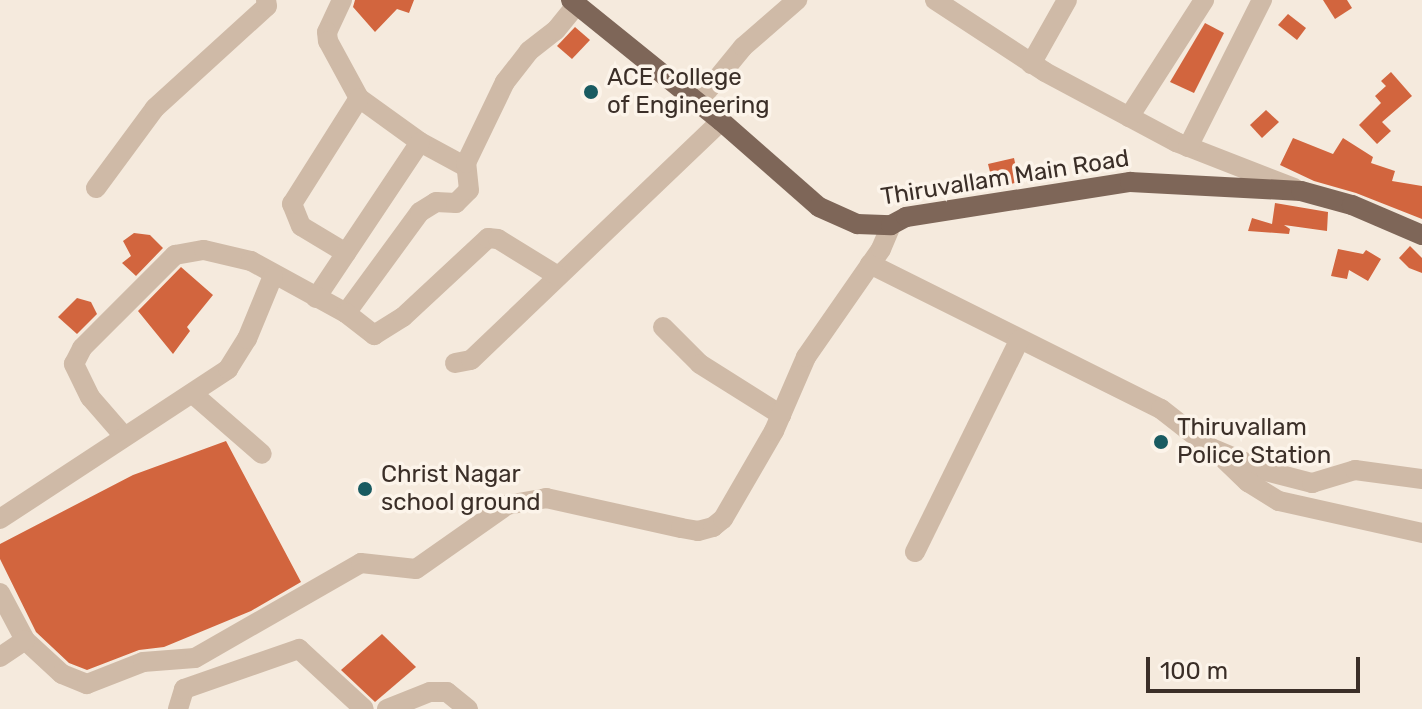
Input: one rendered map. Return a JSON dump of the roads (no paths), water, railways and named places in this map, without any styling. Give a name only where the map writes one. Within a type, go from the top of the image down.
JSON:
[{"type":"main road","name":"Thiruvallam Main Road","points":[[574,2],[721,121],[819,207],[857,224],[891,225],[906,217],[1130,182],[1301,191],[1352,205],[1422,235]]},
{"type":"street","points":[[96,188],[155,108],[267,6],[266,0]]},
{"type":"street","points":[[342,0],[327,32],[328,41],[359,98],[420,142],[466,167]]},
{"type":"street","points":[[698,102],[743,47],[797,0]]},
{"type":"street","points":[[1031,64],[1067,0]]},
{"type":"street","points":[[1129,117],[1204,0]]},
{"type":"street","points":[[1188,147],[1262,0]]},
{"type":"street","points":[[346,313],[420,212],[436,202],[456,203],[469,190],[466,167],[516,66],[556,30],[574,2]]},
{"type":"street","points":[[948,4],[1031,64],[1129,117],[1188,147],[1301,191]]},
{"type":"street","points":[[346,253],[301,226],[292,204],[359,98]]},
{"type":"street","points":[[455,363],[471,360],[721,121]]},
{"type":"street","points":[[316,298],[420,142]]},
{"type":"street","points":[[0,593],[25,640],[62,674],[77,683],[96,682],[159,658],[195,658],[361,563],[416,569],[507,505],[546,498],[698,531],[713,527],[723,519],[781,415],[806,357],[870,264],[891,225]]},
{"type":"street","points":[[123,435],[80,380],[74,364],[82,348],[175,255],[204,250],[232,254],[346,313],[374,335],[403,317],[488,238],[498,239],[558,276]]},
{"type":"street","points":[[870,264],[1161,409],[1217,451],[1248,482],[1279,501],[1422,533]]},
{"type":"street","points":[[0,519],[123,435],[193,394],[228,369],[247,339],[273,276]]},
{"type":"street","points":[[663,327],[700,364],[781,415]]},
{"type":"street","points":[[915,552],[1020,339]]},
{"type":"street","points":[[193,394],[262,454]]},
{"type":"street","points":[[1217,451],[1266,471],[1312,483],[1355,470],[1422,479]]},
{"type":"street","points":[[0,657],[25,640]]},
{"type":"street","points":[[178,709],[184,689],[299,649],[364,709]]},
{"type":"street","points":[[387,709],[447,692],[468,709]]},
{"type":"place","name":"ACE College of Engineering","points":[[591,92]]},
{"type":"place","name":"Thiruvallam Police Station","points":[[1161,442]]},
{"type":"place","name":"Christ Nagar school ground","points":[[365,489]]}]
